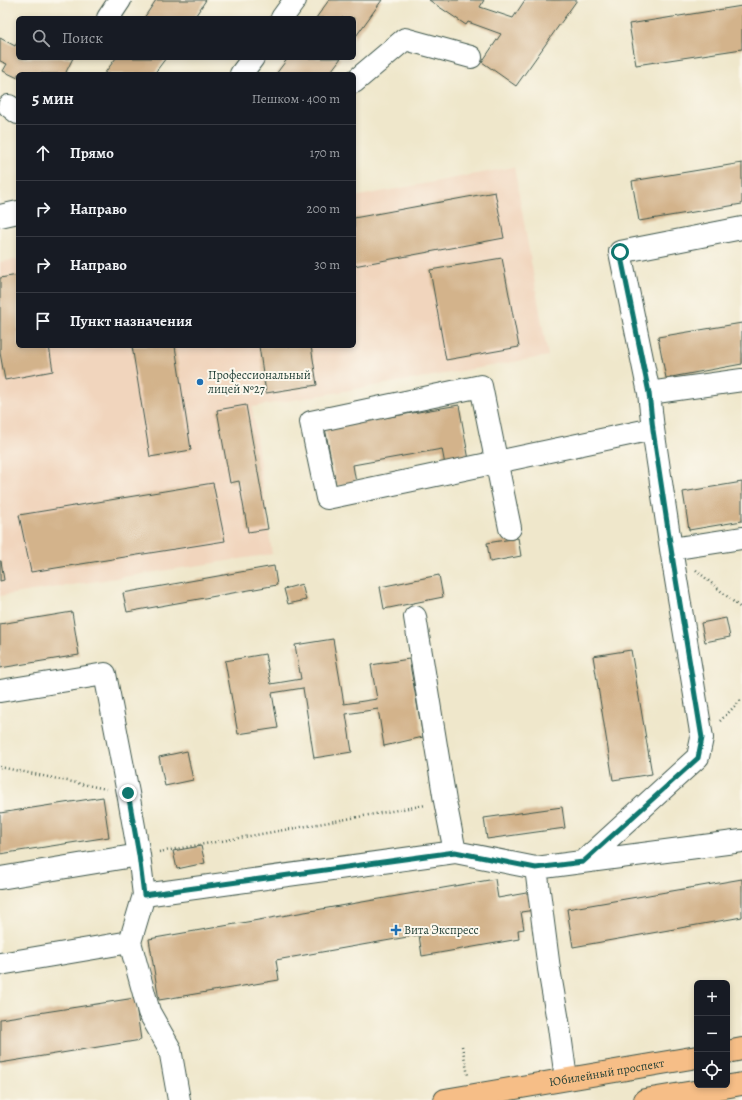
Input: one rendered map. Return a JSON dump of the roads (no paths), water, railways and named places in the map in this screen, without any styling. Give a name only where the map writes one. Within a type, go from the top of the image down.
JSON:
[{"type":"main road","points":[[730,1051],[742,1049]]},
{"type":"main road","name":"Юбилейный проспект","points":[[444,1100],[694,1058]]},
{"type":"main road","points":[[645,1100],[720,1094],[742,1084]]},
{"type":"lane","points":[[109,16],[120,0]]},
{"type":"lane","points":[[283,16],[294,0]]},
{"type":"lane","points":[[356,80],[405,38],[472,57]]},
{"type":"lane","points":[[242,72],[252,60]]},
{"type":"lane","points":[[0,216],[16,212]]},
{"type":"lane","points":[[583,862],[698,758],[702,738],[671,549],[653,430],[649,393],[620,252],[742,228]]},
{"type":"lane","points":[[649,393],[742,380]]},
{"type":"lane","points":[[510,528],[497,462],[481,386],[311,422],[327,498],[497,462],[653,430]]},
{"type":"lane","points":[[671,549],[742,538]]},
{"type":"lane","points":[[414,616],[455,852]]},
{"type":"lane","points":[[0,691],[105,674],[139,855],[144,895],[130,942],[149,1012],[170,1049],[179,1100]]},
{"type":"lane","points":[[144,895],[455,852],[536,868],[742,841]]},
{"type":"lane","points":[[0,878],[139,855]]},
{"type":"lane","points":[[536,868],[549,969],[566,1079]]},
{"type":"lane","points":[[0,964],[130,942]]},
{"type":"place","name":"Профессиональный лицей №27","points":[[200,382]]},
{"type":"place","name":"Вита Экспресс","points":[[396,930]]}]
